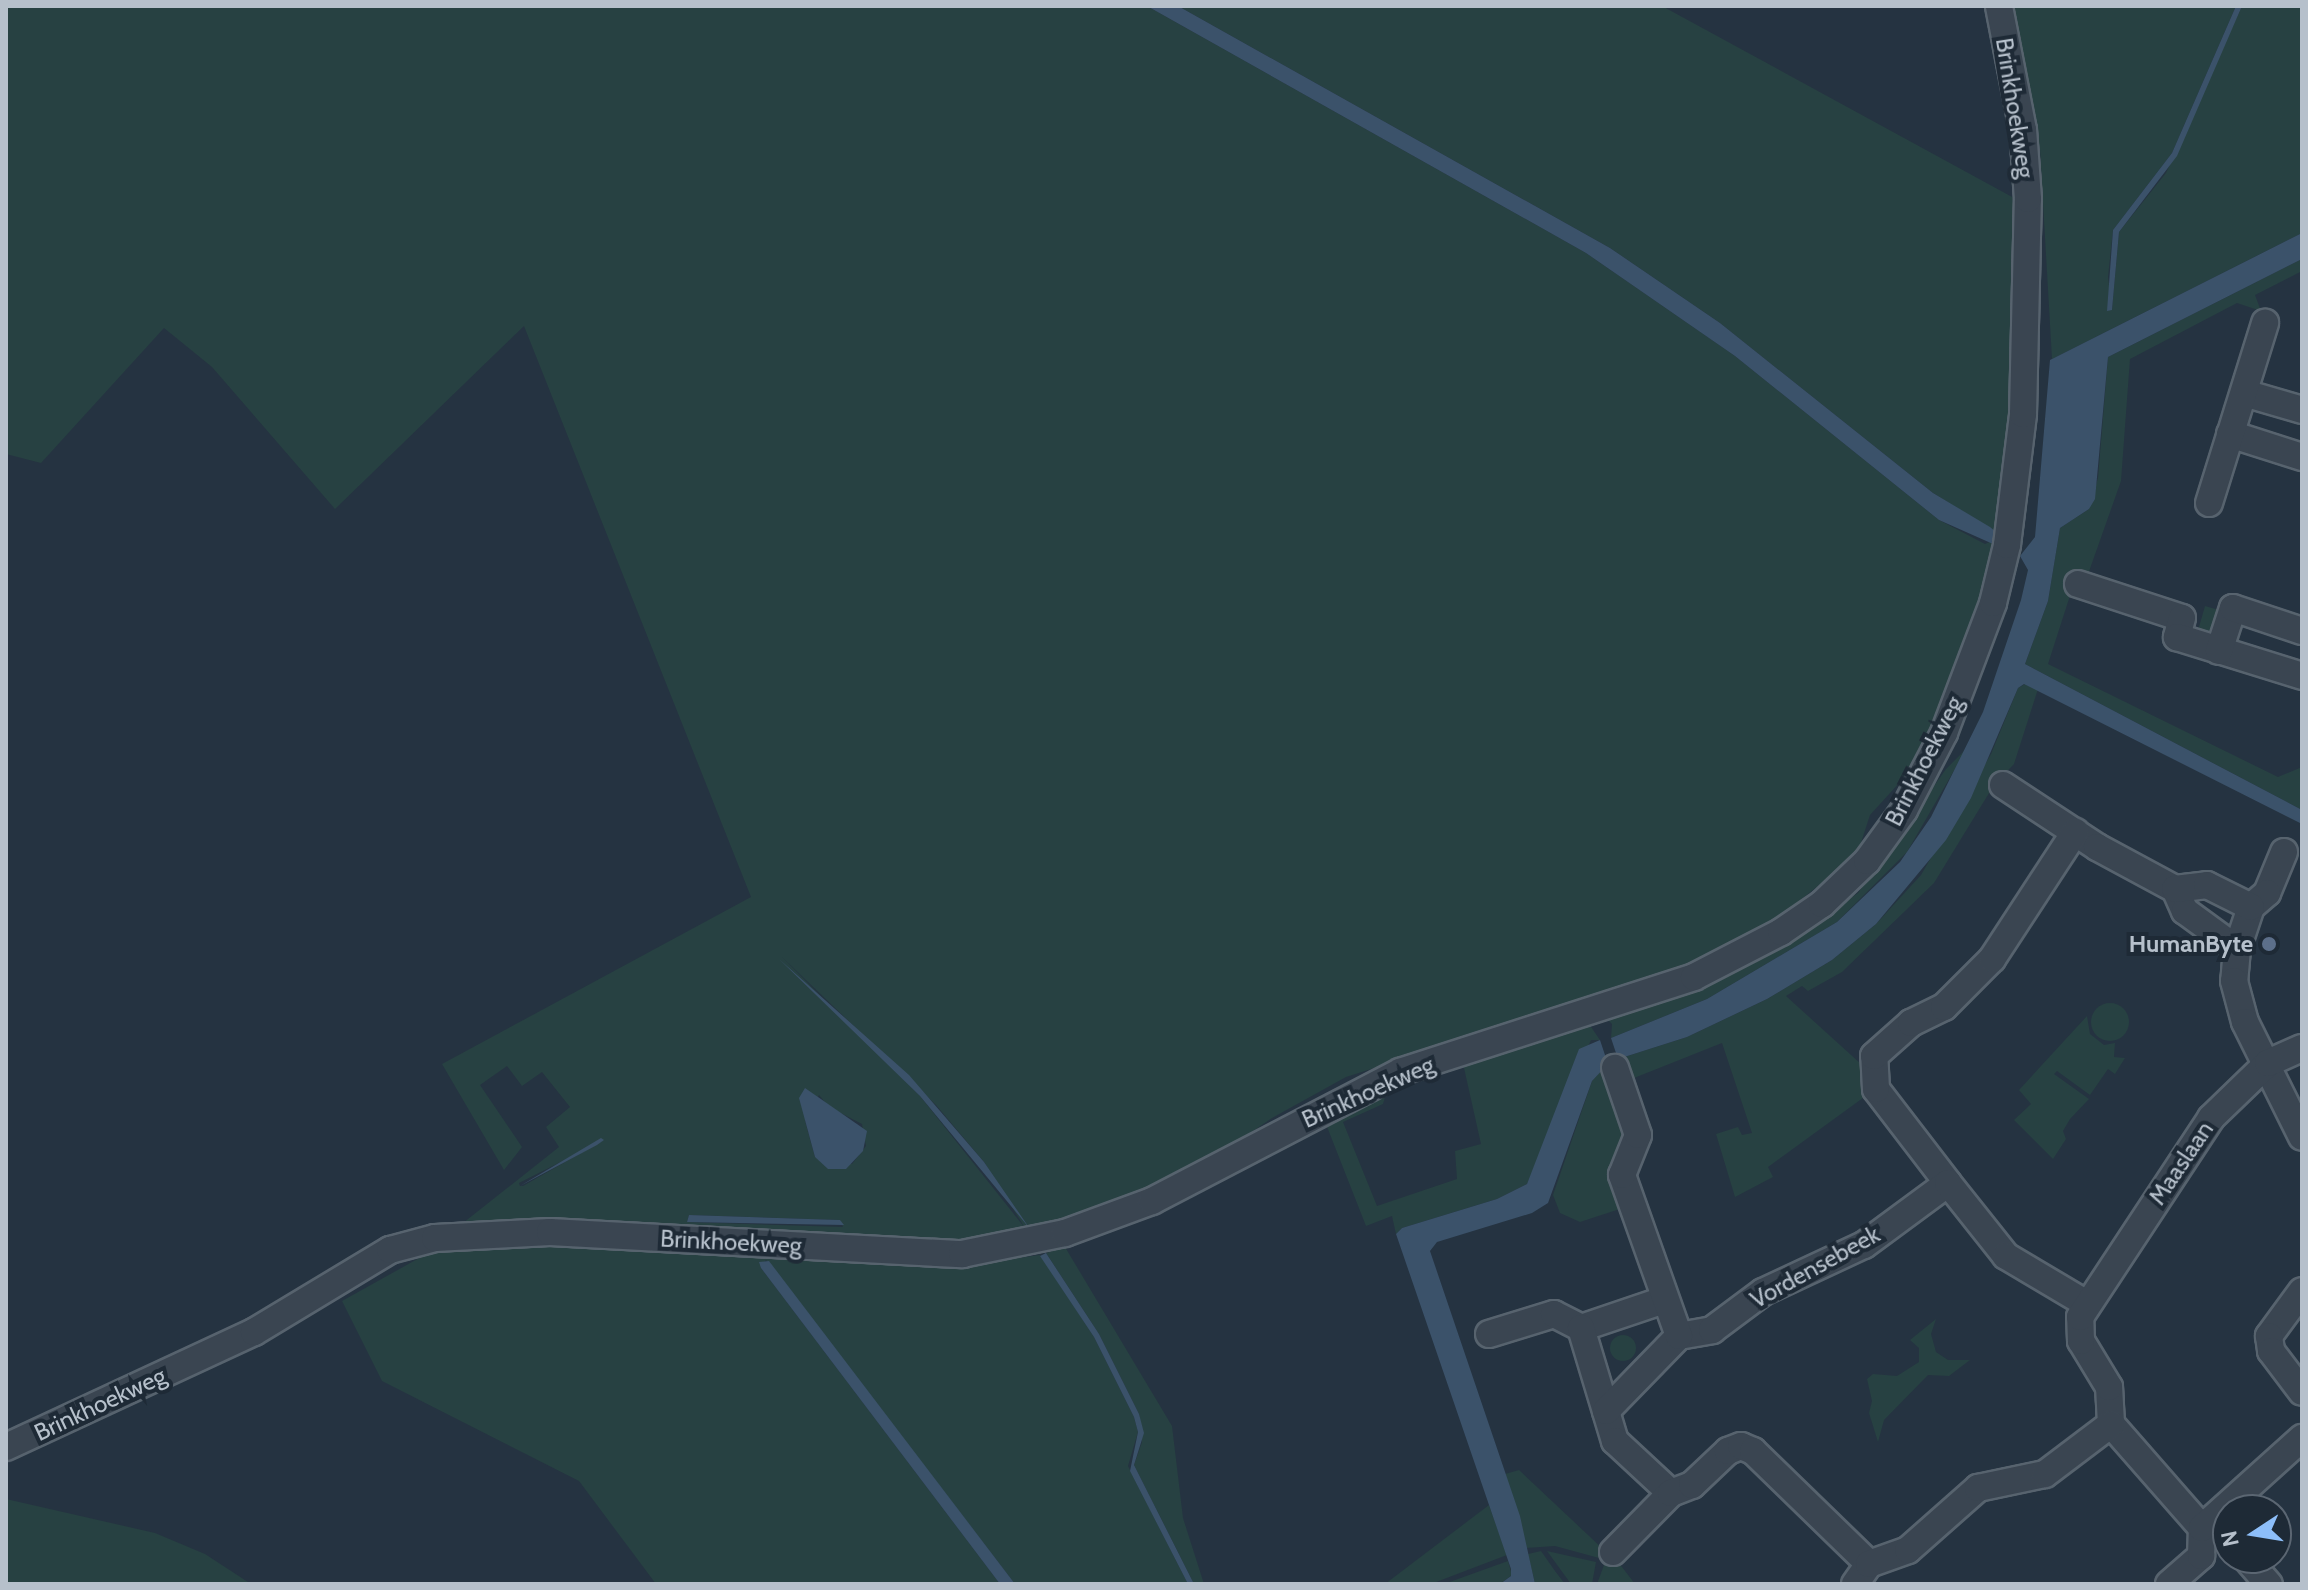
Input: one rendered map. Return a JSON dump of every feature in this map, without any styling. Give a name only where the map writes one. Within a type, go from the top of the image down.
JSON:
[{"type":"street","name":"Brinkhoekweg","points":[[6,1447],[254,1332],[390,1250],[435,1238],[550,1232],[941,1254],[994,1250],[1065,1233],[1152,1201],[1400,1072],[1694,977],[1781,932],[1822,904],[1867,861],[1895,822],[1944,733],[1993,603],[2007,545],[2023,414],[2028,199],[2023,130],[1999,6]]},
{"type":"street","points":[[2209,503],[2265,323]]},
{"type":"street","points":[[2244,393],[2302,410]]},
{"type":"street","points":[[2230,434],[2302,457]]},
{"type":"street","points":[[2078,584],[2182,618],[2177,637],[2302,676]]},
{"type":"street","points":[[2219,651],[2233,608],[2302,631]]},
{"type":"street","points":[[2003,785],[2075,832],[2175,889],[2185,911],[2237,949]]},
{"type":"street","points":[[2075,832],[1992,959],[1944,1007],[1911,1023],[1874,1056],[1876,1089],[2006,1256],[2087,1304],[2078,1329],[2109,1387],[2111,1424],[2212,1527]]},
{"type":"street","points":[[2284,852],[2267,893],[2251,907],[2237,949],[2237,999],[2302,1137]]},
{"type":"street","points":[[2175,889],[2207,885],[2251,907]]},
{"type":"street","name":"Maaslaan","points":[[2087,1304],[2211,1118],[2268,1063],[2302,1048]]},
{"type":"street","points":[[1606,1411],[1679,1336],[1622,1175],[1638,1135],[1615,1068]]},
{"type":"street","name":"Vordensebeek","points":[[1679,1336],[1712,1330],[1763,1292],[1864,1245],[1948,1183]]},
{"type":"street","points":[[2302,1291],[2269,1336],[2271,1351],[2302,1392]]},
{"type":"street","points":[[1581,1328],[1664,1300]]},
{"type":"street","points":[[1489,1334],[1554,1314],[1581,1328],[1615,1441],[1671,1493]]},
{"type":"street","points":[[1613,1552],[1671,1493],[1692,1485],[1728,1451],[1741,1446],[1753,1451],[1862,1574],[1908,1550],[1978,1488],[2045,1474],[2060,1466],[2111,1424]]},
{"type":"street","points":[[2248,1494],[2302,1438]]},
{"type":"street","points":[[2169,1584],[2201,1556],[2212,1533]]},
{"type":"green space","points":[[6,6],[1147,6],[1586,253],[1735,356],[1939,520],[1985,544],[1996,539],[1978,607],[1932,730],[1911,770],[1870,815],[1857,855],[1774,921],[1689,963],[1594,998],[1346,1077],[1272,1118],[1199,1168],[1080,1221],[960,1248],[463,1223],[559,1147],[546,1127],[570,1107],[542,1072],[522,1086],[507,1066],[480,1085],[522,1147],[504,1170],[442,1064],[751,897],[524,326],[335,509],[212,367],[164,328],[41,463],[6,454]],"holes":[[[782,957],[936,1105],[984,1162],[1025,1228],[920,1096]],[[819,1095],[829,1107],[862,1124],[866,1146],[852,1164],[815,1157],[805,1121]],[[604,1140],[523,1186],[519,1183]],[[689,1215],[840,1220],[843,1227],[687,1222]]]},
{"type":"green space","points":[[1178,6],[1662,6],[2014,198],[2010,401],[1997,533],[1933,493],[1720,323],[1610,248]]},
{"type":"green space","points":[[2009,6],[2236,6],[2172,153],[2113,230],[2108,277],[2112,310],[2119,232],[2166,173],[2242,6],[2302,6],[2302,233],[2052,359],[2040,150]]},
{"type":"green space","points":[[2302,259],[2302,271],[2255,295],[2261,311],[2237,303],[2130,359],[2121,481],[2086,580],[2076,577],[2048,664],[2278,777],[2302,767],[2302,810],[2025,664],[2048,601],[2060,528],[2089,509],[2098,478],[2108,357]]},
{"type":"green space","points":[[2205,606],[2222,611],[2215,636],[2198,631]]},
{"type":"green space","points":[[2025,684],[2038,689],[2014,764],[1994,785],[1934,883],[1842,972],[1808,991],[1802,986],[1786,996],[1861,1064],[1861,1073],[1867,1073],[1867,1095],[1768,1167],[1773,1177],[1735,1197],[1716,1134],[1738,1127],[1742,1135],[1752,1133],[1722,1043],[1629,1080],[1618,1059],[1687,1037],[1767,999],[1832,960],[1876,924],[1921,875],[1991,754],[2018,688]]},
{"type":"green space","points":[[1967,748],[1907,852],[1837,922],[1707,999],[1611,1038],[1612,1024],[1603,1015],[1820,919],[1858,893],[1946,769]]},
{"type":"green space","points":[[2110,1003],[2123,1009],[2129,1022],[2123,1035],[2110,1041],[2097,1035],[2091,1022],[2097,1009]]},
{"type":"green space","points":[[2087,1016],[2090,1034],[2104,1045],[2115,1043],[2114,1057],[2125,1058],[2115,1074],[2108,1069],[2090,1095],[2057,1071],[2054,1074],[2089,1099],[2070,1119],[2063,1131],[2066,1139],[2053,1159],[2014,1120],[2031,1104],[2019,1090]]},
{"type":"green space","points":[[1587,1021],[1600,1040],[1591,1040],[1527,1184],[1497,1199],[1402,1228],[1396,1234],[1392,1216],[1366,1226],[1322,1114],[1387,1091],[1383,1104],[1343,1122],[1377,1206],[1457,1179],[1455,1151],[1481,1144],[1462,1059]]},
{"type":"green space","points":[[1604,1067],[1633,1133],[1626,1207],[1580,1222],[1560,1213],[1553,1195],[1592,1081]]},
{"type":"green space","points":[[530,1242],[966,1265],[1040,1255],[1094,1337],[1134,1417],[1138,1432],[1128,1466],[1188,1584],[1015,1584],[766,1260],[761,1268],[1000,1584],[656,1584],[579,1481],[382,1381],[342,1301],[430,1252]]},
{"type":"green space","points":[[1065,1247],[1172,1426],[1183,1518],[1204,1584],[1194,1584],[1134,1465],[1142,1442],[1139,1414],[1099,1334],[1046,1253]]},
{"type":"green space","points":[[1936,1319],[1931,1334],[1936,1352],[1948,1360],[1970,1360],[1949,1376],[1928,1375],[1884,1420],[1878,1442],[1869,1413],[1872,1401],[1867,1379],[1873,1374],[1897,1376],[1919,1362],[1919,1348],[1910,1340]]},
{"type":"green space","points":[[1623,1335],[1632,1339],[1636,1348],[1632,1357],[1623,1361],[1614,1357],[1610,1348],[1614,1339]]},
{"type":"green space","points":[[1519,1470],[1605,1551],[1599,1558],[1555,1546],[1526,1548],[1505,1474]]},
{"type":"green space","points":[[6,1499],[155,1533],[205,1554],[251,1584],[6,1584]]},
{"type":"green space","points":[[1489,1505],[1507,1555],[1431,1584],[1385,1584]]},
{"type":"green space","points":[[1541,1551],[1565,1584],[1535,1584],[1528,1554]]},
{"type":"green space","points":[[1547,1551],[1596,1562],[1592,1584],[1571,1584]]},
{"type":"green space","points":[[1608,1554],[1622,1567],[1635,1584],[1597,1584]]},
{"type":"green space","points":[[1508,1561],[1512,1575],[1500,1584],[1444,1584]]},
{"type":"water","points":[[1147,6],[1178,6],[1610,248],[1720,323],[1933,493],[1990,527],[1996,532],[1993,544],[1939,520],[1735,356],[1586,253]]},
{"type":"water","points":[[2236,6],[2242,6],[2177,156],[2119,232],[2112,310],[2107,311],[2113,230],[2172,153]]},
{"type":"water","points":[[2302,233],[2302,259],[2108,357],[2095,499],[2089,509],[2060,528],[2048,601],[2025,664],[2302,810],[2302,824],[2024,684],[2018,688],[1971,798],[1946,840],[1876,924],[1832,960],[1767,999],[1687,1037],[1618,1059],[1611,1038],[1707,999],[1837,922],[1900,862],[1931,817],[1983,712],[2021,600],[2028,570],[2020,556],[2035,537],[2050,360]]},
{"type":"water","points":[[779,959],[909,1075],[984,1162],[1030,1229],[920,1096]]},
{"type":"water","points":[[1600,1040],[1608,1064],[1592,1081],[1548,1203],[1532,1213],[1437,1242],[1430,1251],[1520,1516],[1535,1584],[1500,1584],[1511,1576],[1511,1569],[1396,1234],[1402,1228],[1497,1199],[1527,1184],[1579,1049]]},
{"type":"water","points":[[805,1088],[867,1131],[863,1151],[846,1169],[828,1169],[815,1157],[799,1098]]},
{"type":"water","points":[[601,1138],[604,1140],[597,1145],[520,1186]]},
{"type":"water","points":[[689,1215],[840,1220],[844,1225],[687,1222]]},
{"type":"water","points":[[1046,1253],[1099,1334],[1139,1414],[1144,1433],[1134,1465],[1194,1584],[1188,1584],[1130,1471],[1138,1432],[1134,1417],[1094,1337],[1040,1256]]},
{"type":"water","points":[[769,1261],[1015,1584],[1000,1584],[761,1268],[759,1262]]},
{"type":"place","name":"HumanByte","points":[[2269,944]]}]
